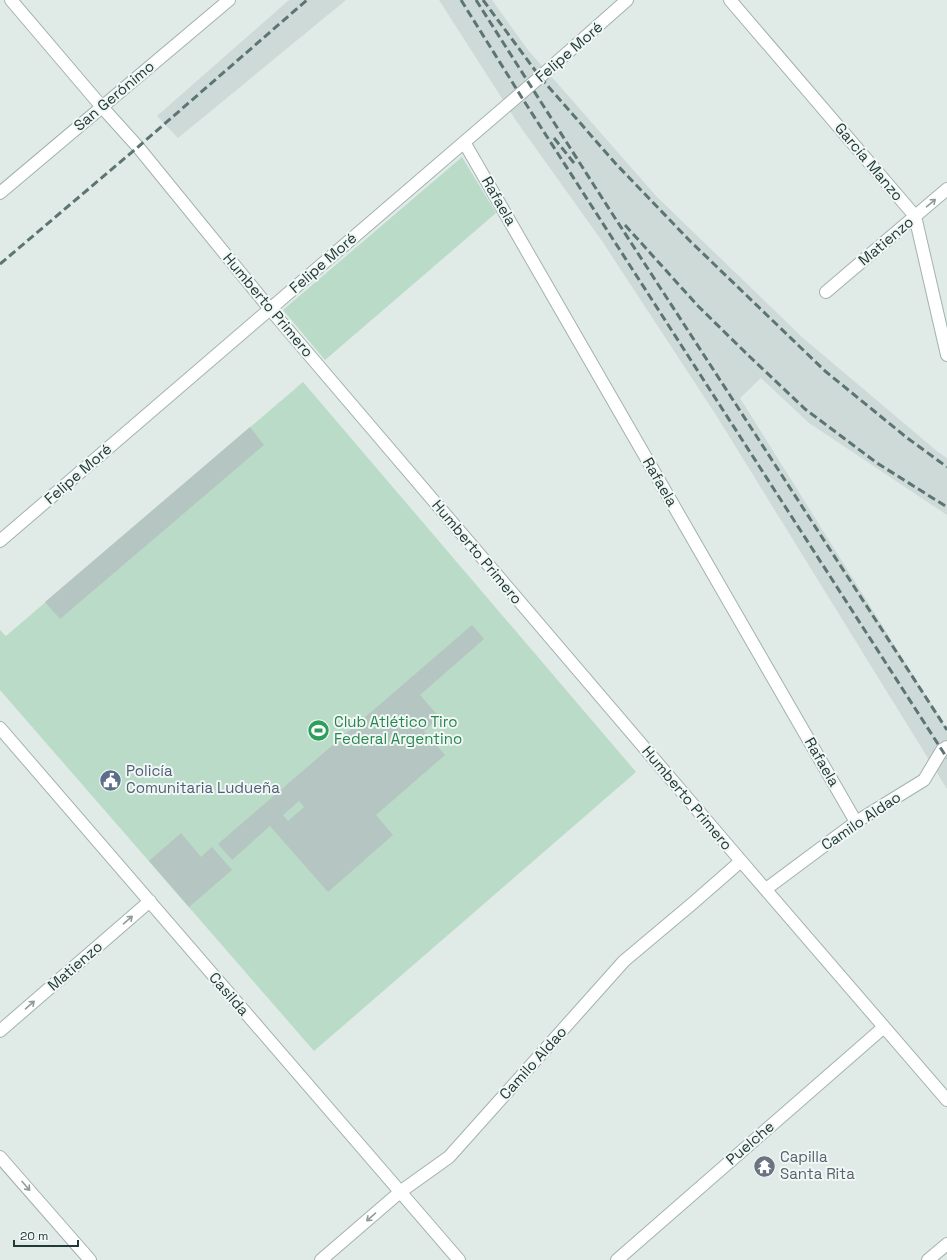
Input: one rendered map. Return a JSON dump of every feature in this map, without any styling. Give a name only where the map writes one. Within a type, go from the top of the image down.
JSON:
[{"type":"street","name":"Humberto Primero","points":[[11,0],[138,147],[270,309],[947,1100]]},
{"type":"street","name":"San Gerónimo","points":[[0,193],[229,0]]},
{"type":"street","name":"Felipe Moré","points":[[0,541],[520,94],[627,0]]},
{"type":"street","name":"García Manzo","points":[[730,0],[915,216],[947,355]]},
{"type":"street","name":"Rafaela","points":[[464,142],[856,822]]},
{"type":"street","name":"Matienzo","points":[[826,292],[947,189]]},
{"type":"street","name":"Casilda","points":[[0,728],[459,1260]]},
{"type":"street","name":"Camilo Aldao","points":[[766,889],[856,822],[924,780],[942,750],[947,747]]},
{"type":"street","name":"Camilo Aldao","points":[[321,1260],[400,1192],[449,1157],[624,962],[741,861]]},
{"type":"street","name":"Matienzo","points":[[0,1031],[150,901]]},
{"type":"street","name":"Puelche","points":[[617,1260],[884,1027]]},
{"type":"street","points":[[0,1157],[90,1260]]},
{"type":"street","points":[[928,1260],[947,1244]]},
{"type":"shaded area","points":[[289,0],[346,0],[178,138],[157,116]]},
{"type":"shaded area","points":[[439,0],[492,0],[528,50],[657,197],[803,338],[947,458],[947,515],[809,423],[761,378],[740,398],[947,729],[947,789],[716,415],[602,241],[517,122]]},
{"type":"green space","points":[[462,157],[496,213],[325,360],[283,310]]},
{"type":"green space","name":"Club Atlético Tiro Federal Argentino","points":[[303,382],[636,772],[314,1051],[0,690],[0,630],[6,636]]},
{"type":"building","points":[[250,427],[264,445],[60,619],[45,602]]},
{"type":"building","points":[[472,625],[484,639],[420,695],[439,717],[424,731],[445,755],[376,815],[393,835],[328,892],[270,826],[232,860],[218,844]],"holes":[[[299,801],[304,807],[288,821],[283,815]]]},
{"type":"building","points":[[181,833],[201,857],[212,847],[232,870],[189,907],[149,861]]},
{"type":"railway","points":[[0,264],[138,147],[307,0]]},
{"type":"railway","points":[[461,0],[524,101],[947,758]]},
{"type":"railway","points":[[476,0],[604,201],[947,730]]},
{"type":"railway","points":[[483,0],[540,77],[616,164],[690,241],[825,371],[906,437],[947,467]]},
{"type":"railway","points":[[554,138],[574,163]]},
{"type":"railway","points":[[625,225],[698,306],[805,409],[877,463],[947,507]]},
{"type":"place","name":"Club Atlético Tiro Federal Argentino","points":[[318,731]]},
{"type":"place","name":"Policía Comunitaria Ludueña","points":[[111,780]]},
{"type":"place","name":"Capilla Santa Rita","points":[[765,1166]]}]
